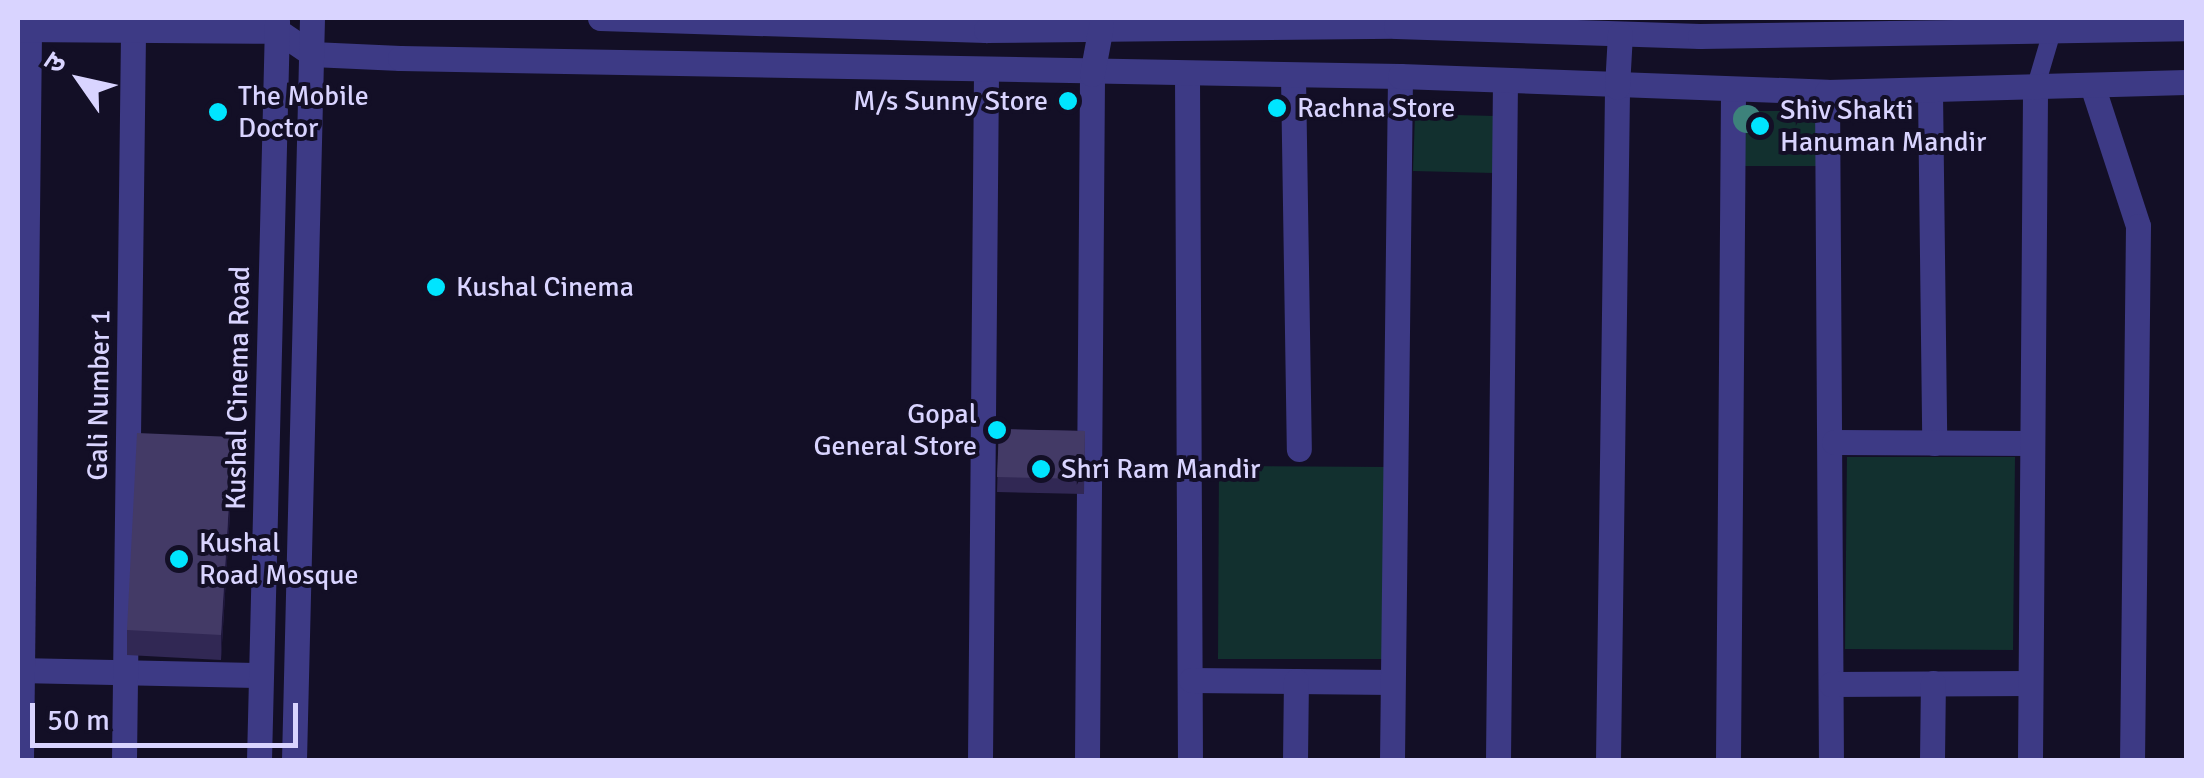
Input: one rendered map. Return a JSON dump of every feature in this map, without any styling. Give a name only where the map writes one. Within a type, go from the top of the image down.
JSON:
[{"type":"street","points":[[294,760],[312,18]]},
{"type":"street","points":[[600,18],[986,24],[2056,24],[2186,28]]},
{"type":"street","points":[[664,65],[666,18]]},
{"type":"street","points":[[21,760],[23,29],[133,30],[285,22],[312,54],[664,65],[1187,76],[1400,76],[1827,92],[2186,82]]},
{"type":"street","name":"Kushal Cinema Road","points":[[259,760],[285,22]]},
{"type":"street","points":[[1087,760],[1092,74],[1101,22]]},
{"type":"street","points":[[980,760],[986,24]]},
{"type":"street","points":[[1608,760],[1620,26]]},
{"type":"street","name":"Gali Number 1","points":[[124,760],[133,30]]},
{"type":"street","points":[[1187,76],[1190,760]]},
{"type":"street","points":[[1392,760],[1400,76]]},
{"type":"street","points":[[1293,77],[1299,449]]},
{"type":"street","points":[[1498,760],[1505,82]]},
{"type":"street","points":[[2092,85],[2138,226],[2132,760]]},
{"type":"street","points":[[2030,760],[2035,89]]},
{"type":"street","points":[[1728,760],[1733,90]]},
{"type":"street","points":[[1827,92],[1834,442],[1830,760]]},
{"type":"street","points":[[1930,92],[1934,442]]},
{"type":"street","points":[[1834,442],[2031,443]]},
{"type":"street","points":[[264,548],[299,549]]},
{"type":"street","points":[[20,670],[296,678]]},
{"type":"street","points":[[1191,680],[1392,682]]},
{"type":"street","points":[[1295,760],[1296,680]]},
{"type":"street","points":[[1831,684],[2030,682]]},
{"type":"street","points":[[1932,760],[1933,683]]},
{"type":"lane","points":[[2035,89],[2056,24]]},
{"type":"green space","points":[[1743,111],[1816,111],[1816,166],[1742,166]]},
{"type":"green space","points":[[1415,114],[1495,116],[1494,173],[1413,171]]},
{"type":"green space","points":[[1847,457],[2015,457],[2013,650],[1845,649]]},
{"type":"green space","points":[[1219,466],[1387,467],[1386,659],[1218,659]]},
{"type":"building","name":"Shri Ram Mandir","points":[[999,429],[1085,431],[1084,479],[997,477]]},
{"type":"building","name":"Kushal Road Mosque","points":[[137,433],[233,437],[221,635],[127,630]]},
{"type":"place","name":"M/s Sunny Store","points":[[1068,101]]},
{"type":"place","name":"Rachna Store","points":[[1277,108]]},
{"type":"place","name":"The Mobile Doctor","points":[[218,112]]},
{"type":"place","name":"Shiv Shakti Hanuman Mandir","points":[[1760,126]]},
{"type":"place","name":"Kushal Cinema","points":[[436,287]]},
{"type":"place","name":"Gopal General Store","points":[[997,430]]},
{"type":"place","name":"Shri Ram Mandir","points":[[1041,469]]},
{"type":"place","name":"Kushal Road Mosque","points":[[179,559]]}]
